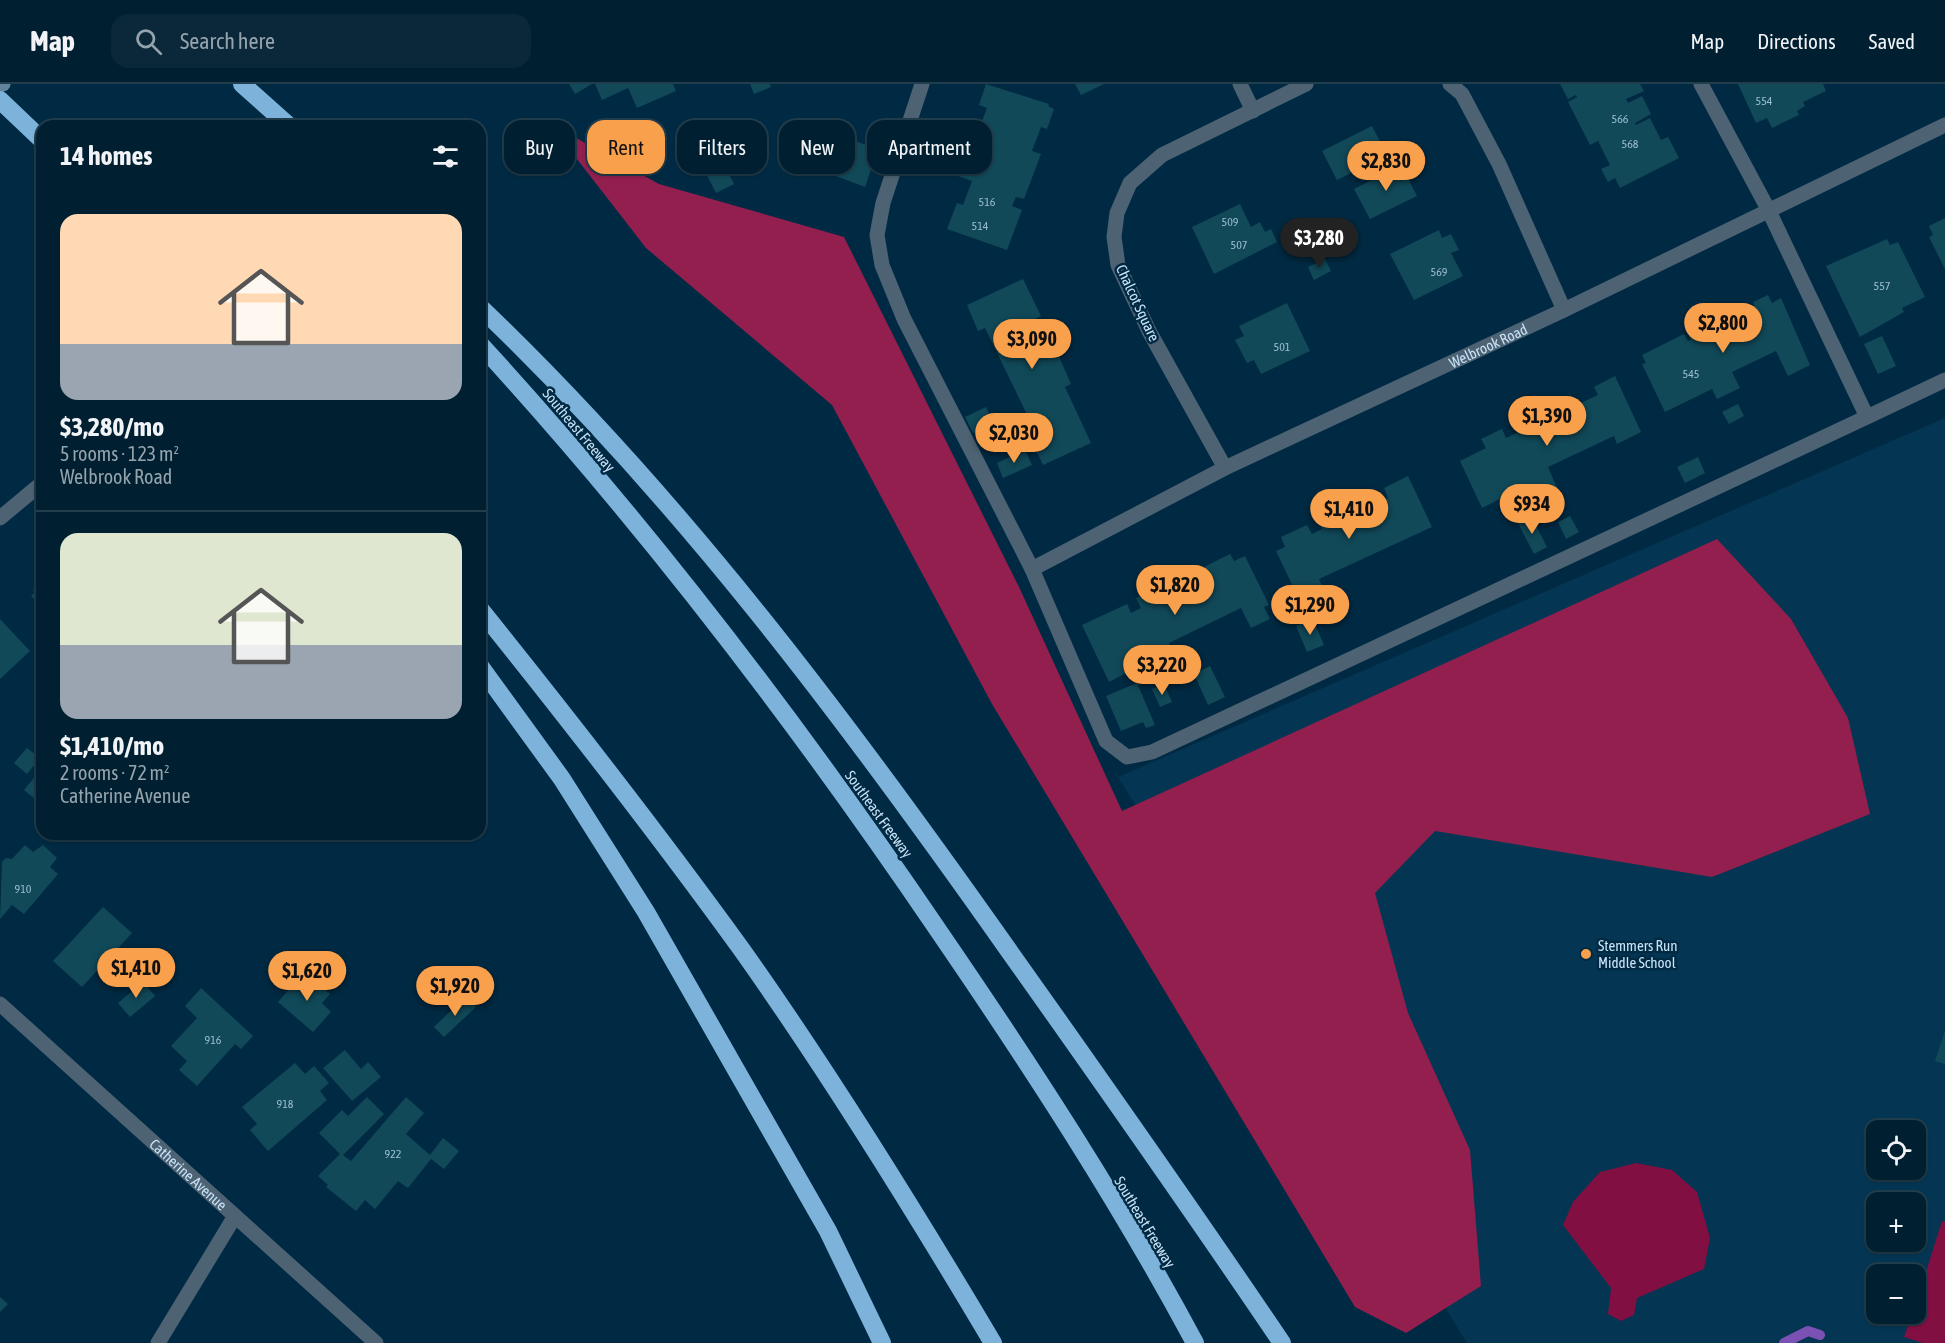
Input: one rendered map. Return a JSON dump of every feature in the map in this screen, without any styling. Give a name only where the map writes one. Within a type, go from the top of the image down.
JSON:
[{"type":"highway","points":[[235,84],[270,120]]},
{"type":"highway","points":[[242,84],[282,120]]},
{"type":"highway","points":[[0,100],[36,134]]},
{"type":"highway","points":[[486,313],[528,353],[646,477],[757,609],[910,810],[1282,1343]]},
{"type":"highway","name":"Southeast Freeway","points":[[486,351],[618,505],[725,636],[876,838],[1035,1072],[1195,1343]]},
{"type":"highway","points":[[486,616],[594,751],[743,951],[896,1181],[993,1343]]},
{"type":"highway","points":[[486,674],[562,779],[646,912],[828,1231],[882,1343]]},
{"type":"street","points":[[922,84],[883,203],[877,235],[882,266],[904,319],[1032,569],[1106,741],[1127,757],[1152,752],[1945,380]]},
{"type":"street","points":[[1240,84],[1252,111]]},
{"type":"street","name":"Chalcot Square","points":[[1226,468],[1149,332],[1118,265],[1114,237],[1122,199],[1130,183],[1145,168],[1162,155],[1306,84]]},
{"type":"street","points":[[1450,84],[1462,94],[1499,164],[1564,310]]},
{"type":"street","points":[[1701,84],[1768,209],[1867,417]]},
{"type":"street","name":"Welbrook Road","points":[[1032,569],[1226,468],[1564,310],[1945,125]]},
{"type":"street","points":[[0,518],[36,488]]},
{"type":"street","name":"Catherine Avenue","points":[[0,1004],[376,1343]]},
{"type":"street","points":[[158,1343],[235,1216]]},
{"type":"shaded area","points":[[575,137],[587,144],[587,172],[575,157]]},
{"type":"shaded area","points":[[589,174],[641,174],[659,184],[844,237],[1019,587],[1122,811],[1717,539],[1791,619],[1848,718],[1870,814],[1712,877],[1435,831],[1375,893],[1408,1013],[1470,1150],[1481,1286],[1406,1333],[1355,1307],[992,704],[832,405],[646,248]]},
{"type":"shaded area","name":"Stemmers Run Middle School","points":[[1945,418],[1945,1343],[1467,1343],[1118,777]]},
{"type":"shaded area","points":[[1636,1163],[1672,1170],[1697,1192],[1710,1238],[1704,1269],[1637,1298],[1634,1315],[1621,1321],[1608,1314],[1611,1288],[1563,1225],[1573,1202],[1600,1172]]},
{"type":"shaded area","points":[[1942,1221],[1945,1222],[1945,1343],[1923,1343],[1904,1337],[1909,1324],[1926,1324],[1926,1271]]},
{"type":"building","points":[[569,84],[592,84],[575,94]]},
{"type":"building","points":[[595,84],[673,84],[676,91],[637,108],[628,88],[602,100]]},
{"type":"building","points":[[750,84],[770,84],[771,87],[754,94]]},
{"type":"building","points":[[986,84],[1049,104],[1048,106],[1054,109],[1047,129],[1041,127],[1032,151],[1041,154],[1024,199],[1016,197],[1012,206],[1022,210],[1007,250],[947,229],[957,203],[963,205],[972,181],[958,176],[959,174],[992,174],[992,120],[982,120],[987,108],[979,105]]},
{"type":"building","points":[[1075,84],[1104,84],[1081,95]]},
{"type":"building","points":[[1560,84],[1640,84],[1644,91],[1626,99],[1628,103],[1642,96],[1651,114],[1635,123],[1636,125],[1650,118],[1661,140],[1668,137],[1679,158],[1620,188],[1615,178],[1608,182],[1601,169],[1610,165],[1598,141],[1590,145],[1568,102],[1577,97],[1576,95],[1568,99]]},
{"type":"building","points":[[1738,84],[1823,84],[1826,91],[1803,102],[1805,106],[1797,111],[1799,115],[1772,128],[1767,118],[1756,123]]},
{"type":"building","points":[[1372,126],[1387,155],[1337,180],[1322,151]]},
{"type":"building","points":[[855,141],[867,145],[867,174],[869,174],[865,187],[830,174],[855,174]]},
{"type":"building","points":[[1401,165],[1417,196],[1370,219],[1354,189]]},
{"type":"building","points":[[706,174],[729,174],[734,184],[716,193]]},
{"type":"building","points":[[1240,204],[1251,227],[1260,222],[1265,232],[1271,229],[1277,242],[1214,274],[1192,227]]},
{"type":"building","points":[[1945,218],[1945,269],[1929,237],[1933,235],[1929,226]]},
{"type":"building","points":[[1439,230],[1442,238],[1451,234],[1459,250],[1451,253],[1463,276],[1414,300],[1390,254]]},
{"type":"building","points":[[1887,239],[1890,245],[1898,242],[1925,297],[1902,308],[1904,312],[1860,337],[1826,266]]},
{"type":"building","points":[[1325,259],[1331,271],[1314,280],[1308,267]]},
{"type":"building","points":[[1023,279],[1041,316],[1033,320],[1042,340],[1050,336],[1071,384],[1065,387],[1091,443],[1043,465],[1026,429],[1032,425],[985,328],[978,331],[967,305]]},
{"type":"building","points":[[1768,295],[1772,303],[1781,298],[1810,365],[1788,376],[1776,351],[1732,372],[1740,388],[1717,399],[1712,389],[1665,412],[1642,364],[1646,363],[1642,355],[1684,334],[1688,341],[1691,340],[1687,332],[1707,322],[1711,330],[1755,309],[1753,302]]},
{"type":"building","points":[[1287,303],[1310,351],[1261,374],[1254,360],[1247,363],[1235,340],[1244,336],[1239,326]]},
{"type":"building","points":[[1882,336],[1896,366],[1878,374],[1864,344]]},
{"type":"building","points":[[1615,376],[1641,432],[1617,444],[1614,436],[1548,467],[1557,488],[1534,499],[1532,495],[1510,505],[1506,496],[1482,508],[1460,461],[1486,448],[1481,439],[1502,429],[1506,438],[1598,395],[1594,387]]},
{"type":"building","points":[[1738,404],[1744,416],[1729,424],[1722,412]]},
{"type":"building","points":[[986,407],[993,423],[973,433],[965,417]]},
{"type":"building","points":[[1025,450],[1032,465],[1003,478],[997,463]]},
{"type":"building","points":[[1698,457],[1705,473],[1685,483],[1677,467]]},
{"type":"building","points":[[1408,476],[1432,527],[1319,579],[1323,588],[1299,599],[1307,616],[1293,623],[1283,602],[1297,595],[1276,551],[1285,547],[1281,537],[1307,525],[1312,534],[1322,529],[1319,520],[1362,500],[1366,508],[1388,498],[1384,488]]},
{"type":"building","points":[[1531,516],[1547,547],[1534,554],[1518,523]]},
{"type":"building","points":[[1570,516],[1579,532],[1566,539],[1558,522]]},
{"type":"building","points":[[1230,554],[1234,561],[1245,556],[1269,605],[1264,607],[1270,619],[1251,628],[1241,608],[1169,643],[1177,660],[1160,668],[1153,652],[1130,663],[1132,670],[1109,682],[1082,625],[1127,604],[1131,613],[1141,608],[1136,598],[1171,582],[1175,590],[1208,574],[1204,567]]},
{"type":"building","points":[[36,588],[36,602],[31,595],[35,593],[33,590]]},
{"type":"building","points":[[0,619],[30,651],[0,679]]},
{"type":"building","points":[[1313,619],[1324,645],[1307,652],[1296,626]]},
{"type":"building","points":[[1210,666],[1225,697],[1208,705],[1194,674]]},
{"type":"building","points":[[1137,683],[1155,725],[1146,728],[1143,722],[1121,731],[1106,696]]},
{"type":"building","points":[[1164,684],[1172,702],[1160,707],[1152,689]]},
{"type":"building","points":[[27,748],[36,755],[36,763],[27,774],[14,763]]},
{"type":"building","points":[[36,775],[36,800],[24,790]]},
{"type":"building","points":[[25,845],[33,852],[43,845],[57,858],[50,867],[58,874],[24,914],[12,905],[0,919],[2,862],[6,858],[12,859]]},
{"type":"building","points":[[103,907],[132,933],[82,987],[53,961]]},
{"type":"building","points":[[305,971],[330,994],[322,1003],[331,1012],[313,1032],[278,1002]]},
{"type":"building","points":[[143,982],[155,996],[130,1017],[118,1003]]},
{"type":"building","points":[[201,988],[253,1036],[241,1049],[235,1044],[197,1086],[179,1070],[187,1061],[171,1046],[197,1018],[185,1006]]},
{"type":"building","points":[[466,996],[476,1007],[444,1037],[434,1027]]},
{"type":"building","points":[[1945,1031],[1945,1064],[1935,1061]]},
{"type":"building","points":[[345,1050],[361,1069],[368,1062],[381,1077],[352,1101],[323,1068]]},
{"type":"building","points":[[295,1063],[305,1074],[314,1066],[329,1083],[320,1091],[327,1100],[268,1151],[250,1130],[257,1124],[242,1107]]},
{"type":"building","points":[[367,1097],[384,1114],[343,1155],[351,1161],[406,1097],[424,1113],[406,1134],[430,1155],[443,1138],[459,1151],[444,1169],[431,1159],[408,1188],[398,1181],[375,1209],[365,1200],[356,1211],[326,1187],[328,1185],[318,1176],[340,1154],[319,1133],[342,1110],[348,1116]]},
{"type":"building","points":[[0,1297],[8,1304],[0,1312]]},
{"type":"waterway","points":[[1784,1343],[1808,1331],[1820,1335]]},
{"type":"place","name":"Stemmers Run Middle School","points":[[1586,954]]}]
